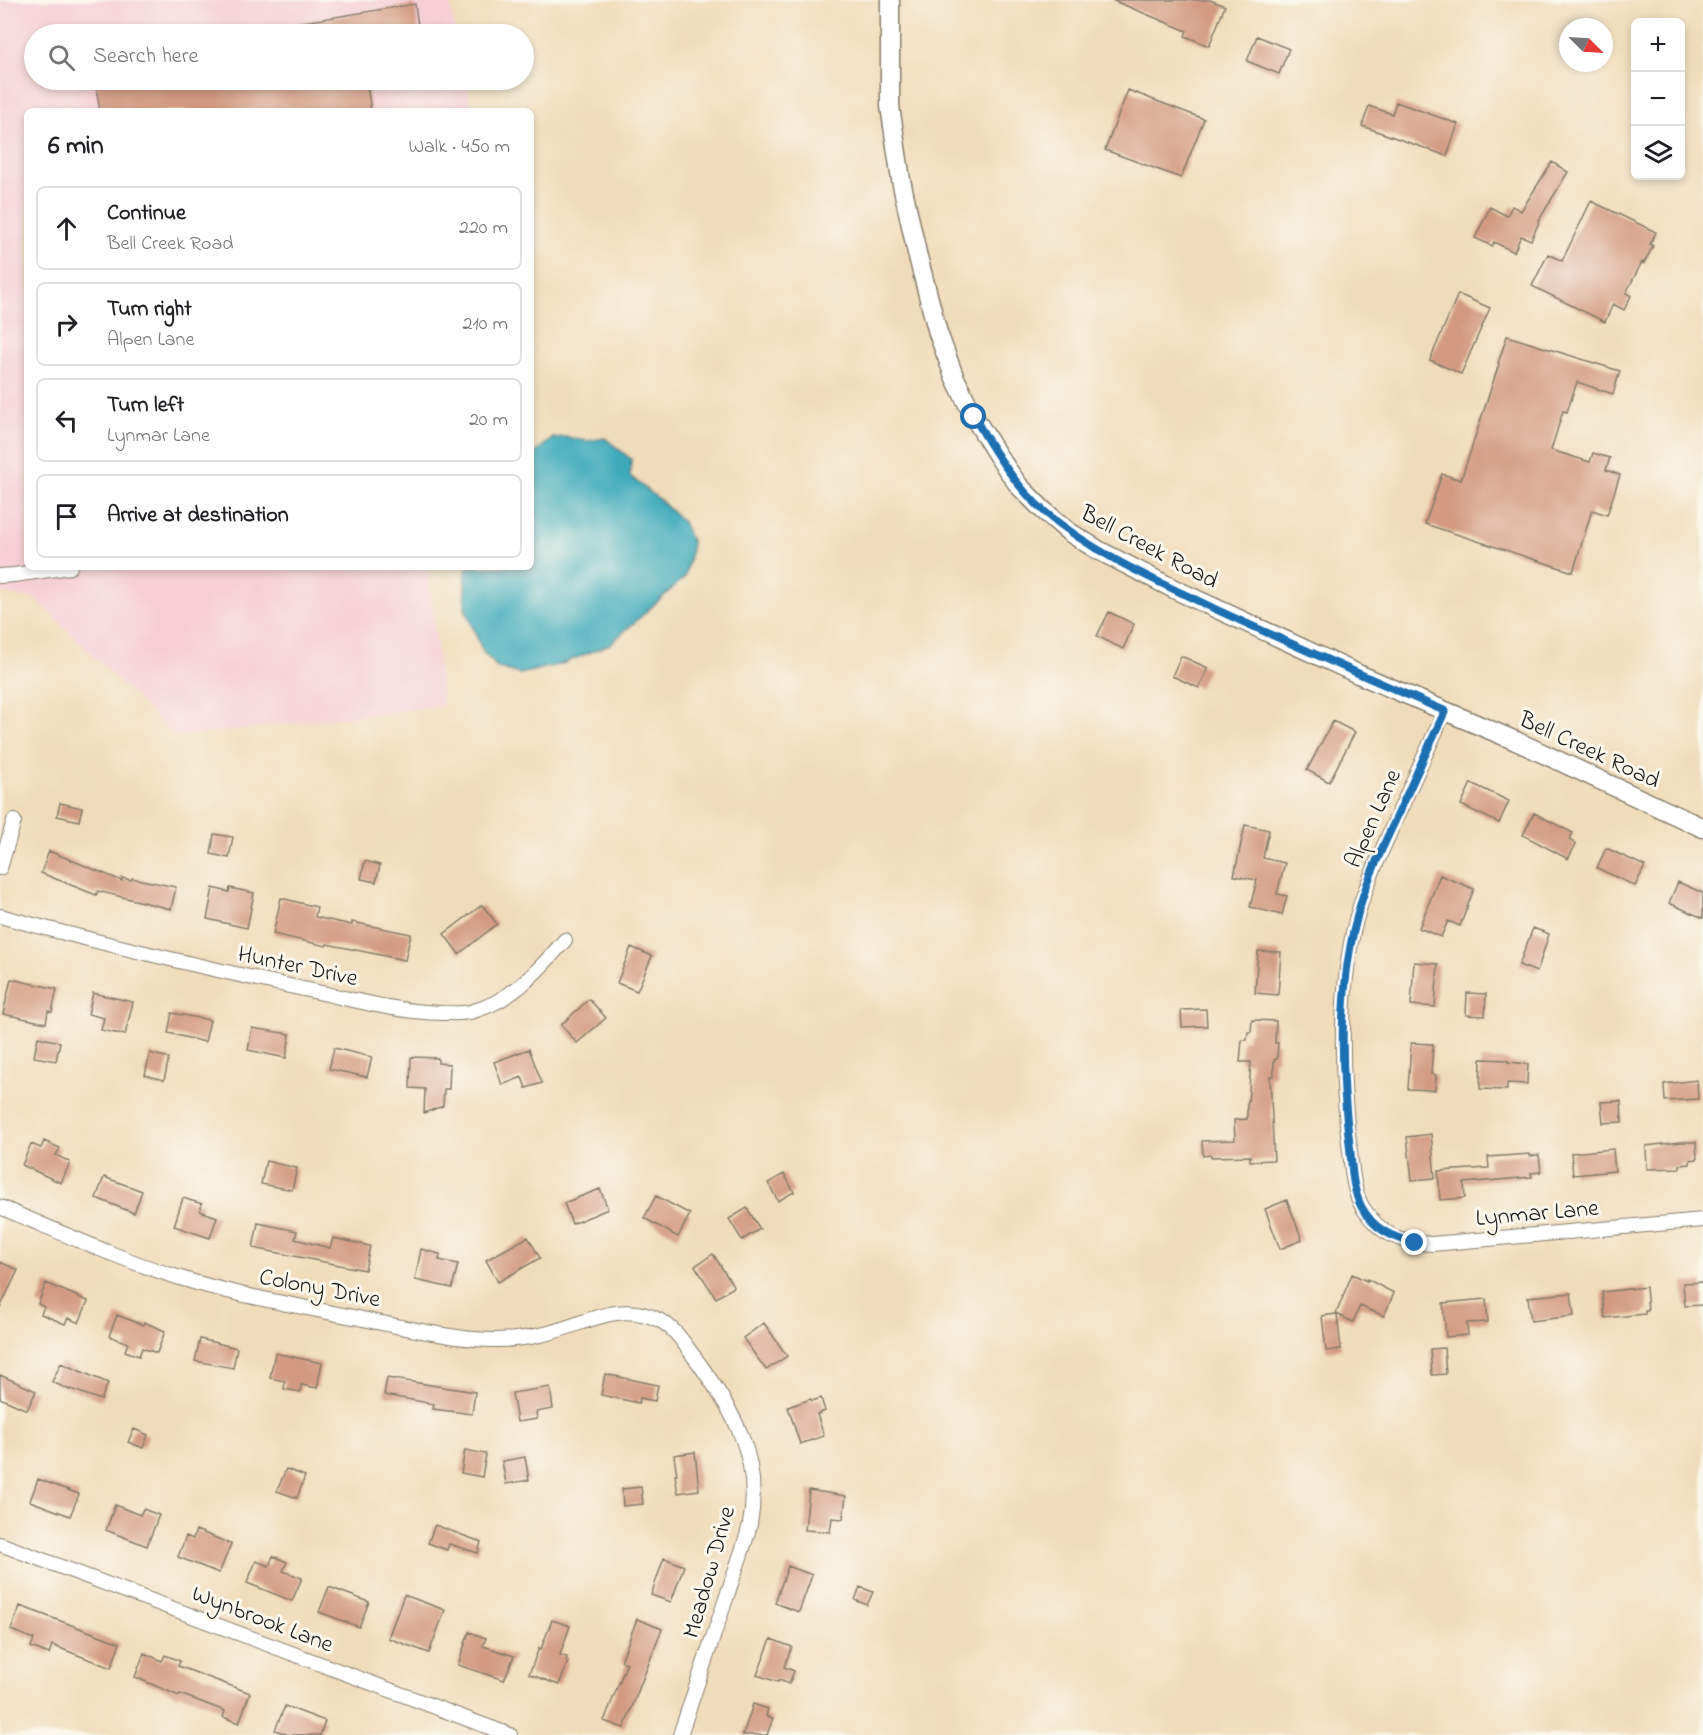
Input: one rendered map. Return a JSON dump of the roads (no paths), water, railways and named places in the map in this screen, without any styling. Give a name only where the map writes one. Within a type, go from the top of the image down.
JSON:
[{"type":"street","name":"Bell Creek Road","points":[[890,0],[890,106],[901,180],[938,333],[954,376],[974,417],[1020,486],[1043,510],[1070,532],[1176,591],[1264,632],[1516,741],[1703,828]]},
{"type":"street","points":[[0,576],[49,570]]},
{"type":"street","name":"Alpen Lane","points":[[1378,1227],[1362,1206],[1354,1186],[1346,1121],[1343,1061],[1348,958],[1369,877],[1445,711]]},
{"type":"street","points":[[0,868],[14,821]]},
{"type":"street","name":"Hunter Drive","points":[[0,916],[208,969],[389,1008],[431,1012],[466,1013],[487,1007],[507,997],[521,987],[565,940]]},
{"type":"street","name":"Colony Drive","points":[[0,1207],[116,1256],[177,1277],[238,1294],[428,1332],[475,1339],[505,1340],[564,1329],[600,1315],[623,1312],[642,1314]]},
{"type":"street","name":"Lynmar Lane","points":[[1378,1227],[1395,1238],[1432,1244],[1703,1220]]},
{"type":"street","name":"Meadow Drive","points":[[642,1314],[670,1328],[721,1393],[746,1447],[751,1471],[750,1523],[680,1735]]},
{"type":"street","name":"Wynbrook Lane","points":[[0,1544],[510,1735]]},
{"type":"water","points":[[567,437],[587,441],[605,438],[631,459],[630,476],[683,522],[692,543],[685,577],[610,644],[562,664],[520,674],[498,668],[483,652],[465,609],[465,576],[466,570],[534,570],[534,454],[553,438]]}]
